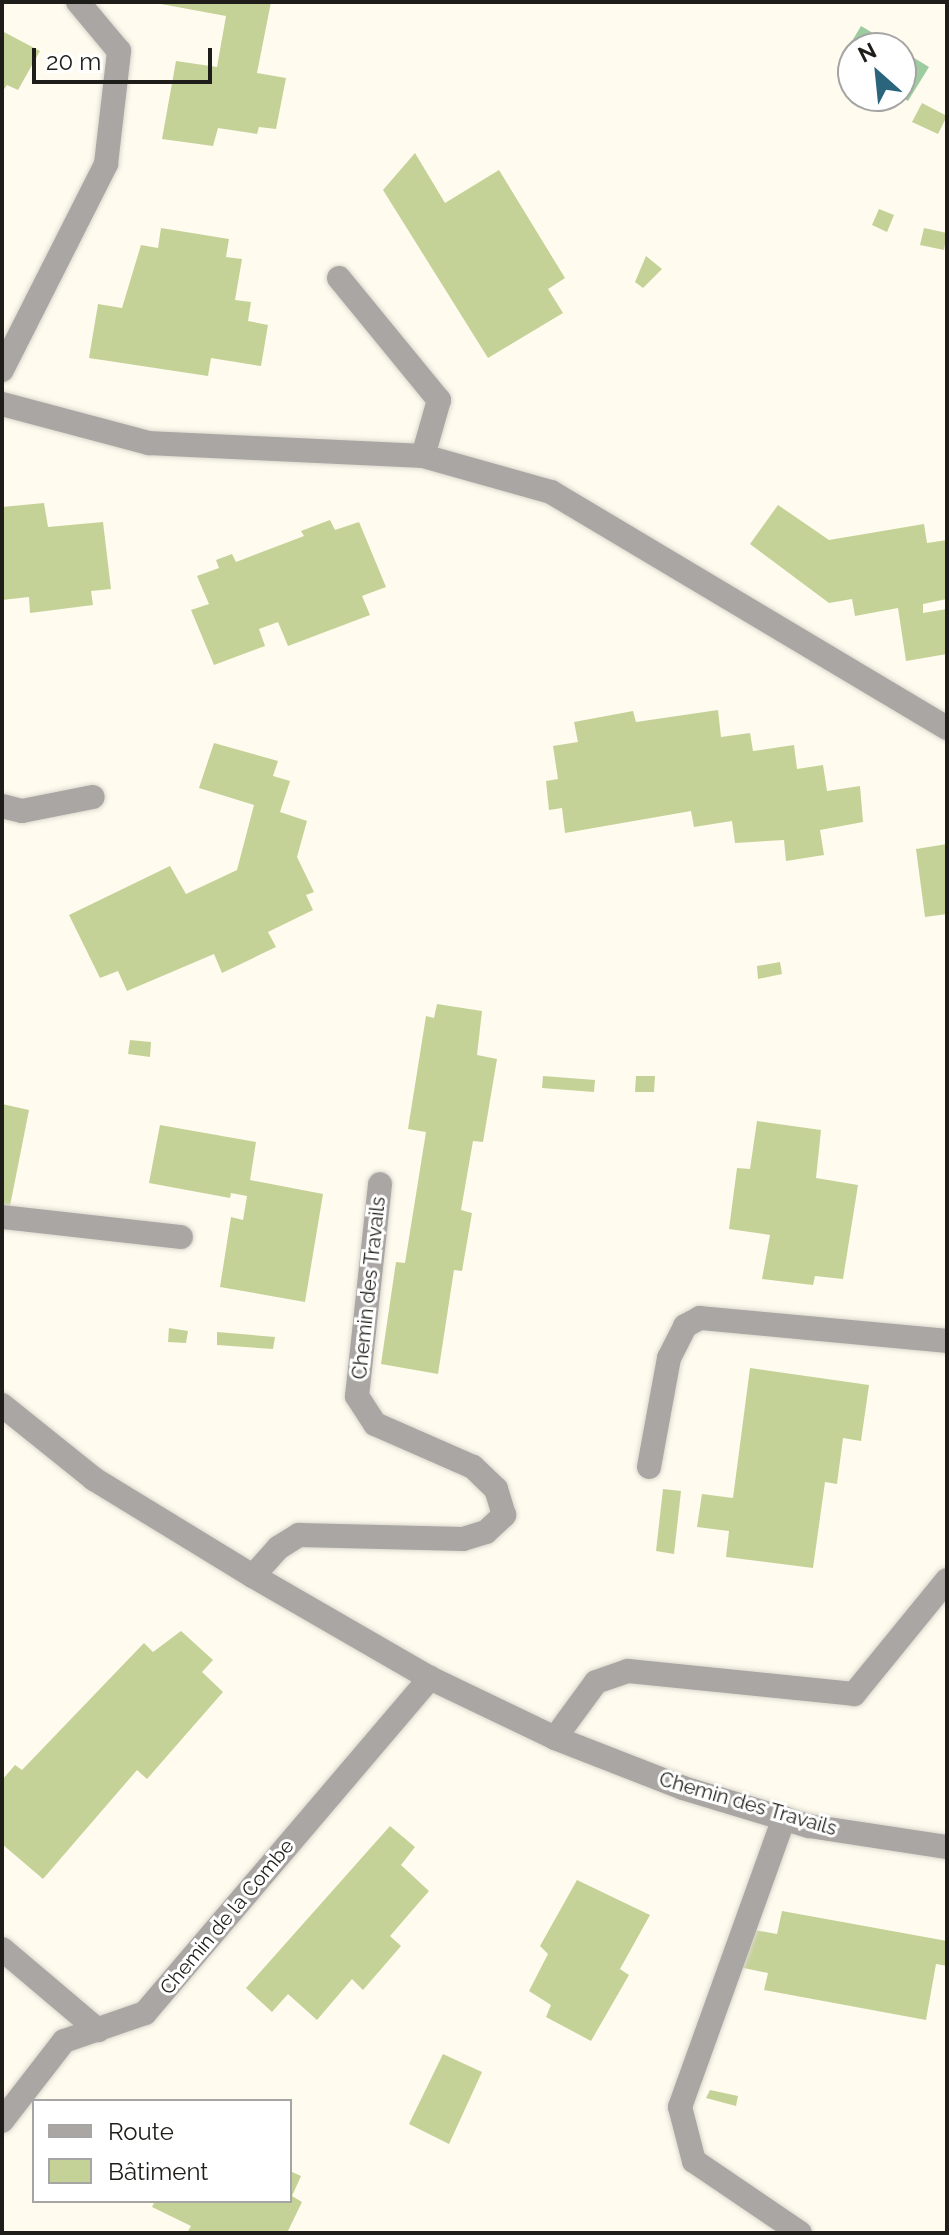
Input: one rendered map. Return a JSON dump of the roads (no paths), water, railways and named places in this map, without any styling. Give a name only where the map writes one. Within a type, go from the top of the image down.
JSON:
[{"type":"street","points":[[2,370],[106,164],[119,51],[78,2]]},
{"type":"street","points":[[339,278],[439,400],[423,456]]},
{"type":"street","points":[[2,404],[149,443],[423,456],[551,492],[947,728]]},
{"type":"street","points":[[2,806],[22,811],[93,797]]},
{"type":"street","name":"Chemin des Travails","points":[[253,1576],[278,1548],[299,1535],[463,1539],[486,1532],[504,1515],[496,1489],[473,1467],[375,1424],[357,1396],[380,1184]]},
{"type":"street","points":[[2,1217],[181,1237]]},
{"type":"street","points":[[649,1467],[669,1358],[685,1326],[700,1318],[947,1341]]},
{"type":"street","name":"Chemin des Travails","points":[[2,1405],[94,1479],[253,1576],[430,1678],[555,1738],[683,1788],[784,1818],[947,1847]]},
{"type":"street","points":[[555,1738],[596,1682],[628,1671],[854,1694],[947,1580]]},
{"type":"street","name":"Chemin de la Combe","points":[[2,2121],[64,2041],[145,2013],[430,1678]]},
{"type":"street","points":[[784,1818],[680,2107],[694,2161],[800,2233]]},
{"type":"street","points":[[2,1949],[98,2030]]}]
